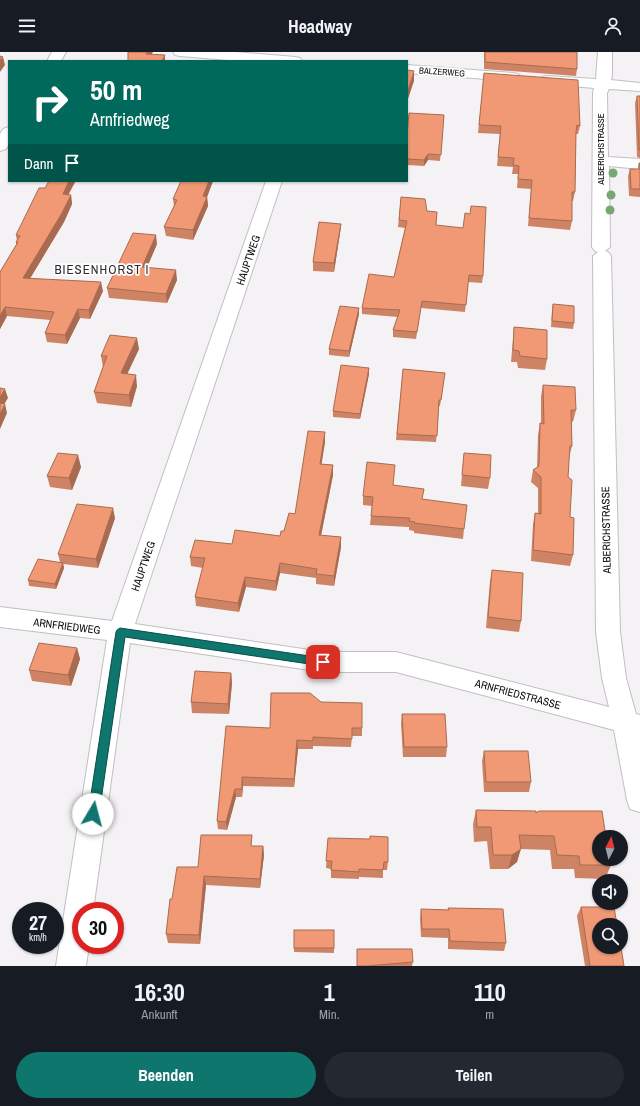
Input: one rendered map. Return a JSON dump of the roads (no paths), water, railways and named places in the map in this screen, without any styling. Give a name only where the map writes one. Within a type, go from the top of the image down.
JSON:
[{"type":"street","points":[[180,52],[282,60]]},
{"type":"street","name":"ALBERICHSTRASSE","points":[[605,52],[605,75],[600,93],[601,251],[608,632],[614,678],[633,725],[640,800]]},
{"type":"street","name":"BALZERWEG","points":[[408,69],[640,87]]},
{"type":"street","points":[[0,146],[8,134]]},
{"type":"street","points":[[601,161],[640,164]]},
{"type":"street","name":"HAUPTWEG","points":[[71,966],[120,632],[274,182]]},
{"type":"street","name":"ARNFRIEDWEG","points":[[0,617],[120,632],[323,662],[396,662]]},
{"type":"street","name":"ARNFRIEDSTRASSE","points":[[396,662],[633,725]]},
{"type":"district","name":"BIESENHORST I","points":[[102,269]]}]
